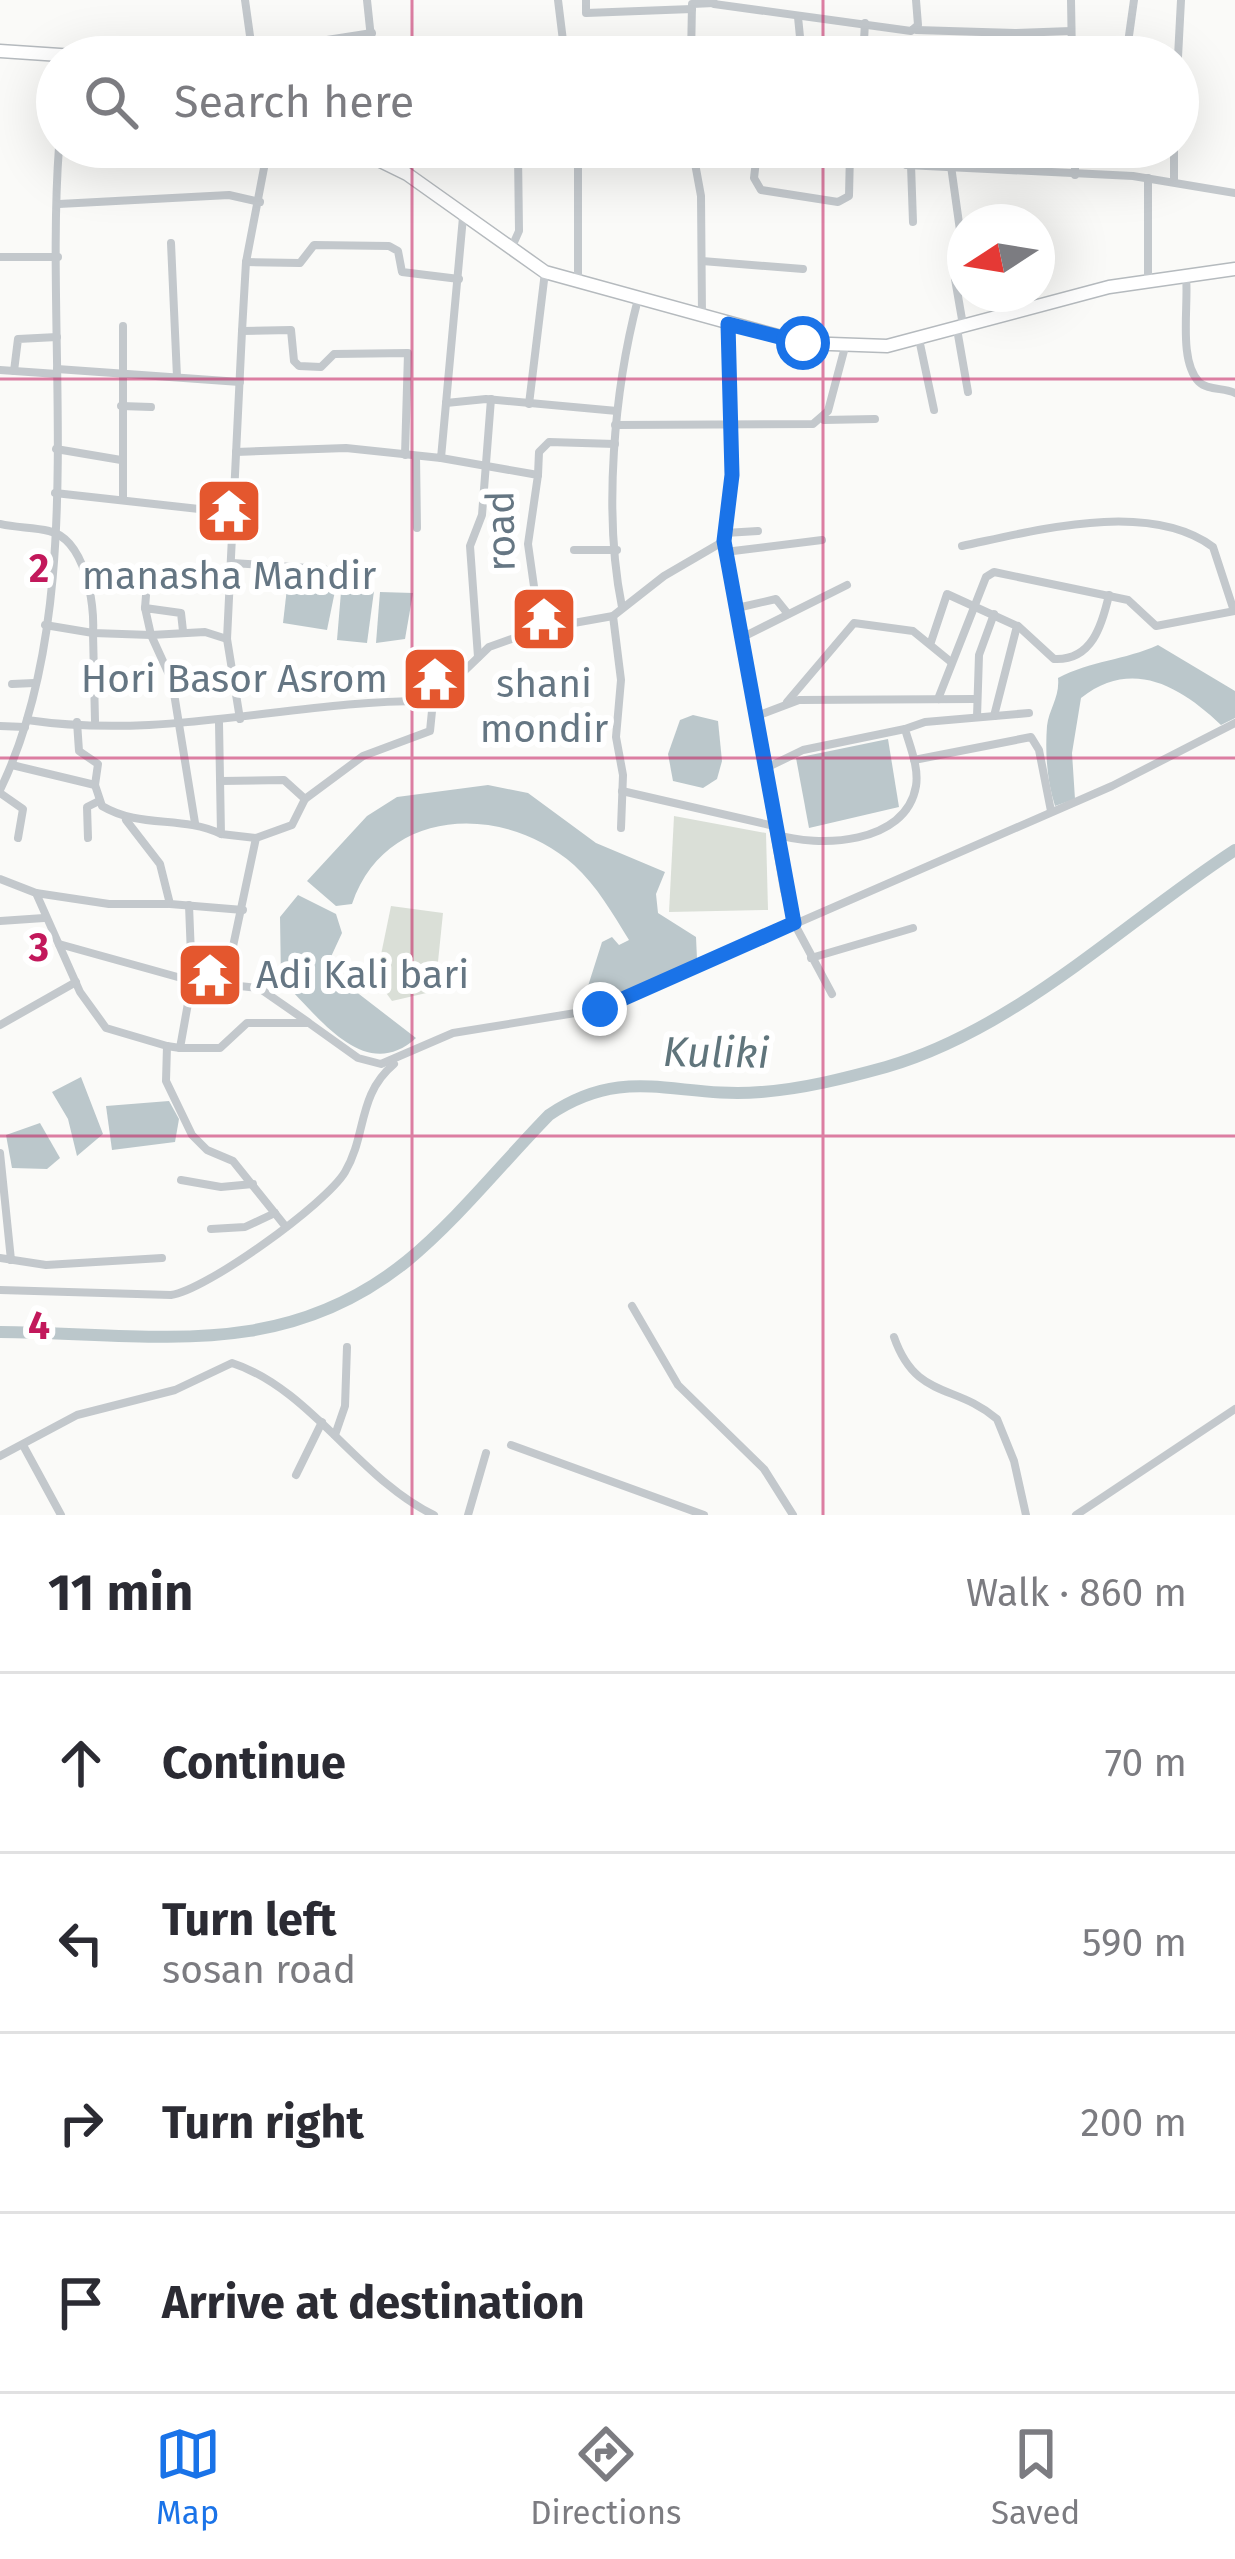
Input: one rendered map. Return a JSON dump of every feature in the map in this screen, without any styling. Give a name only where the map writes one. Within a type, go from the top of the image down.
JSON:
[{"type":"main road","points":[[0,51],[36,53]]},
{"type":"main road","points":[[396,168],[545,272],[803,343],[845,347],[919,339],[1148,281],[1235,269]]},
{"type":"street","points":[[247,0],[248,36]]},
{"type":"street","points":[[367,0],[372,36]]},
{"type":"street","points":[[558,0],[562,36]]},
{"type":"street","points":[[586,0],[586,13],[692,9]]},
{"type":"street","points":[[916,0],[916,30]]},
{"type":"street","points":[[1071,0],[1071,36]]},
{"type":"street","points":[[1129,36],[1134,0]]},
{"type":"street","points":[[1179,36],[1180,0]]},
{"type":"street","points":[[691,36],[692,4],[714,2],[916,30],[1071,31]]},
{"type":"street","points":[[798,17],[800,36]]},
{"type":"street","points":[[864,36],[865,23]]},
{"type":"street","points":[[354,36],[372,33]]},
{"type":"street","points":[[18,838],[23,809],[0,791],[26,723],[45,625],[55,494],[59,168]]},
{"type":"street","points":[[240,719],[227,639],[246,262],[265,168]]},
{"type":"street","points":[[512,249],[520,227],[518,168]]},
{"type":"street","points":[[578,168],[578,282]]},
{"type":"street","points":[[698,168],[702,316]]},
{"type":"street","points":[[755,168],[760,190],[838,202],[849,196],[853,168]]},
{"type":"street","points":[[911,168],[913,223]]},
{"type":"street","points":[[951,168],[964,261],[955,279],[968,392]]},
{"type":"street","points":[[979,168],[1148,178],[1235,193]]},
{"type":"street","points":[[1075,168],[1075,175]]},
{"type":"street","points":[[1174,168],[1174,182]]},
{"type":"street","points":[[1148,178],[1148,281]]},
{"type":"street","points":[[59,204],[222,195],[250,196],[260,202]]},
{"type":"street","name":"road","points":[[440,458],[463,218]]},
{"type":"street","points":[[171,243],[177,377]]},
{"type":"street","points":[[246,262],[300,263],[314,245],[388,246],[398,251],[402,272],[459,279]]},
{"type":"street","points":[[0,257],[58,257]]},
{"type":"street","points":[[702,261],[803,269]]},
{"type":"street","points":[[529,404],[545,272]]},
{"type":"street","points":[[1186,275],[1188,350],[1196,378],[1201,384],[1235,393]]},
{"type":"street","points":[[621,828],[616,737],[622,680],[615,425],[638,299]]},
{"type":"street","points":[[728,324],[732,475],[725,553],[794,923],[832,994]]},
{"type":"street","points":[[123,326],[123,499]]},
{"type":"street","points":[[242,331],[291,330],[296,364],[306,368],[321,368],[334,354],[408,352],[404,455]]},
{"type":"street","points":[[14,371],[18,339],[57,337]]},
{"type":"street","points":[[919,339],[934,410]]},
{"type":"street","points":[[823,420],[845,347]]},
{"type":"street","points":[[0,370],[121,370],[240,382]]},
{"type":"street","points":[[446,403],[491,399],[617,411]]},
{"type":"street","name":"road","points":[[478,657],[470,546],[480,521],[491,399]]},
{"type":"street","points":[[121,406],[151,407]]},
{"type":"street","points":[[615,425],[788,428],[823,420],[875,419]]},
{"type":"street","points":[[538,475],[539,452],[549,442],[615,444]]},
{"type":"street","name":"road","points":[[236,452],[327,448],[440,458],[538,475],[528,544],[540,629]]},
{"type":"street","points":[[56,449],[122,460]]},
{"type":"street","points":[[416,456],[416,528]]},
{"type":"street","points":[[55,494],[235,513]]},
{"type":"street","points":[[0,524],[53,532],[84,576],[93,604],[95,722]]},
{"type":"street","points":[[938,699],[986,577],[994,572],[1132,602],[1151,624],[1162,627],[1235,611],[1213,547],[1153,524],[1088,526],[962,546]]},
{"type":"street","points":[[126,820],[195,824],[221,834],[256,838],[292,825],[305,799],[363,756],[430,730],[433,700],[489,647],[540,629],[617,612],[724,537],[758,530]]},
{"type":"street","points":[[725,553],[822,540]]},
{"type":"street","points":[[574,550],[617,550]]},
{"type":"street","points":[[232,563],[324,569]]},
{"type":"street","points":[[84,576],[148,575],[145,608],[151,635],[170,671],[195,824]]},
{"type":"street","points":[[742,637],[847,585]]},
{"type":"street","points":[[931,642],[947,594],[1018,626],[1054,658],[1071,658],[1092,642],[1109,595]]},
{"type":"street","points":[[737,608],[776,598],[788,614]]},
{"type":"street","points":[[145,608],[181,613],[183,631]]},
{"type":"street","points":[[977,718],[974,699],[979,655],[994,614]]},
{"type":"street","points":[[787,703],[854,623],[901,628],[931,642],[951,662]]},
{"type":"street","points":[[45,625],[93,633],[183,631],[227,639]]},
{"type":"street","points":[[994,716],[1018,626]]},
{"type":"street","points":[[11,684],[34,683]]},
{"type":"street","points":[[754,717],[787,703],[974,699]]},
{"type":"street","points":[[0,725],[95,722],[182,727],[384,700],[433,700]]},
{"type":"street","points":[[764,769],[802,750],[904,729],[1029,713]]},
{"type":"street","points":[[77,722],[79,751],[98,764],[99,802],[126,820],[160,864],[170,904]]},
{"type":"street","points":[[219,723],[221,834]]},
{"type":"street","points":[[0,1290],[184,1293],[286,1227],[342,1177],[369,1090],[400,1059],[453,1033],[600,1009],[1051,811],[1235,723]]},
{"type":"street","points":[[622,791],[822,844],[864,835],[896,819],[915,791],[914,760],[904,729]]},
{"type":"street","points":[[914,760],[1031,737],[1040,750],[1051,811]]},
{"type":"street","points":[[0,760],[95,785]]},
{"type":"street","points":[[220,781],[284,780],[305,799]]},
{"type":"street","points":[[88,838],[87,807],[99,802]]},
{"type":"street","points":[[225,984],[256,838]]},
{"type":"street","points":[[0,879],[36,893],[110,904],[242,910]]},
{"type":"street","points":[[36,893],[76,982],[106,1028],[167,1046],[220,1048],[247,1023],[309,1023]]},
{"type":"street","points":[[180,1048],[192,981],[189,905]]},
{"type":"street","points":[[0,921],[44,918]]},
{"type":"street","points":[[811,958],[913,928]]},
{"type":"street","points":[[59,944],[192,981],[267,991],[367,1061],[400,1059]]},
{"type":"street","points":[[0,1025],[76,982]]},
{"type":"street","points":[[167,1046],[166,1081],[192,1135],[207,1150],[228,1156],[286,1227]]},
{"type":"street","points":[[0,1154],[11,1260]]},
{"type":"street","points":[[181,1180],[220,1187],[254,1184]]},
{"type":"street","points":[[211,1229],[245,1227],[275,1213]]},
{"type":"street","points":[[0,1258],[46,1265],[162,1258]]},
{"type":"street","points":[[632,1306],[678,1385],[764,1469],[793,1515]]},
{"type":"street","points":[[894,1336],[904,1361],[922,1382],[997,1418],[1009,1443],[1027,1515]]},
{"type":"street","points":[[335,1435],[344,1416],[347,1347]]},
{"type":"street","points":[[0,1456],[77,1415],[186,1387],[232,1363],[322,1422],[389,1487],[434,1515]]},
{"type":"street","points":[[1076,1515],[1235,1409]]},
{"type":"street","points":[[296,1475],[322,1422]]},
{"type":"street","points":[[511,1445],[704,1515]]},
{"type":"street","points":[[24,1447],[61,1515]]},
{"type":"street","points":[[467,1515],[485,1453]]},
{"type":"shaded area","points":[[287,588],[335,591],[327,630],[283,623]]},
{"type":"shaded area","points":[[374,591],[367,643],[337,640],[341,592]]},
{"type":"shaded area","points":[[380,592],[413,593],[405,639],[376,643]]},
{"type":"shaded area","points":[[1158,645],[1235,691],[1235,718],[1221,725],[1189,699],[1155,682],[1119,680],[1100,686],[1081,698],[1072,753],[1075,799],[1055,806],[1046,736],[1058,678]]},
{"type":"shaded area","points":[[693,715],[718,721],[722,761],[717,779],[703,788],[673,781],[668,754],[680,720]]},
{"type":"shaded area","points":[[888,739],[899,807],[809,828],[796,758]]},
{"type":"shaded area","points":[[488,785],[528,793],[596,843],[665,872],[656,894],[658,913],[696,937],[697,959],[604,1001],[582,1005],[602,942],[612,937],[619,945],[629,940],[574,865],[546,845],[482,824],[449,824],[418,832],[391,848],[368,872],[352,904],[336,906],[307,881],[367,816],[397,797]]},
{"type":"shaded area","points":[[674,816],[766,833],[768,910],[669,912]]},
{"type":"shaded area","points":[[298,895],[336,914],[342,933],[329,961],[346,984],[416,1038],[397,1050],[378,1054],[360,1050],[326,1026],[281,980],[280,917]]},
{"type":"shaded area","points":[[391,906],[443,913],[435,991],[392,1001],[376,979]]},
{"type":"shaded area","points":[[81,1077],[103,1134],[77,1156],[68,1119],[52,1092]]},
{"type":"shaded area","points":[[169,1101],[179,1119],[175,1142],[112,1150],[106,1106]]},
{"type":"shaded area","points":[[40,1123],[60,1158],[47,1169],[12,1168],[6,1135]]},
{"type":"waterway","name":"Kuliki","points":[[0,1332],[213,1335],[263,1329],[311,1315],[360,1293],[407,1261],[549,1115],[577,1099],[628,1087],[731,1093],[793,1088],[886,1067],[934,1050],[1068,972],[1235,850]]},
{"type":"place","name":"manasha Mandir","points":[[229,511]]},
{"type":"place","name":"shani mondir","points":[[544,619]]},
{"type":"place","name":"Hori Basor Asrom","points":[[435,679]]},
{"type":"place","name":"Adi Kali bari","points":[[210,975]]},
{"type":"route","points":[[600,1009],[794,923],[778,858],[724,541],[732,475],[728,324],[803,343]]}]
